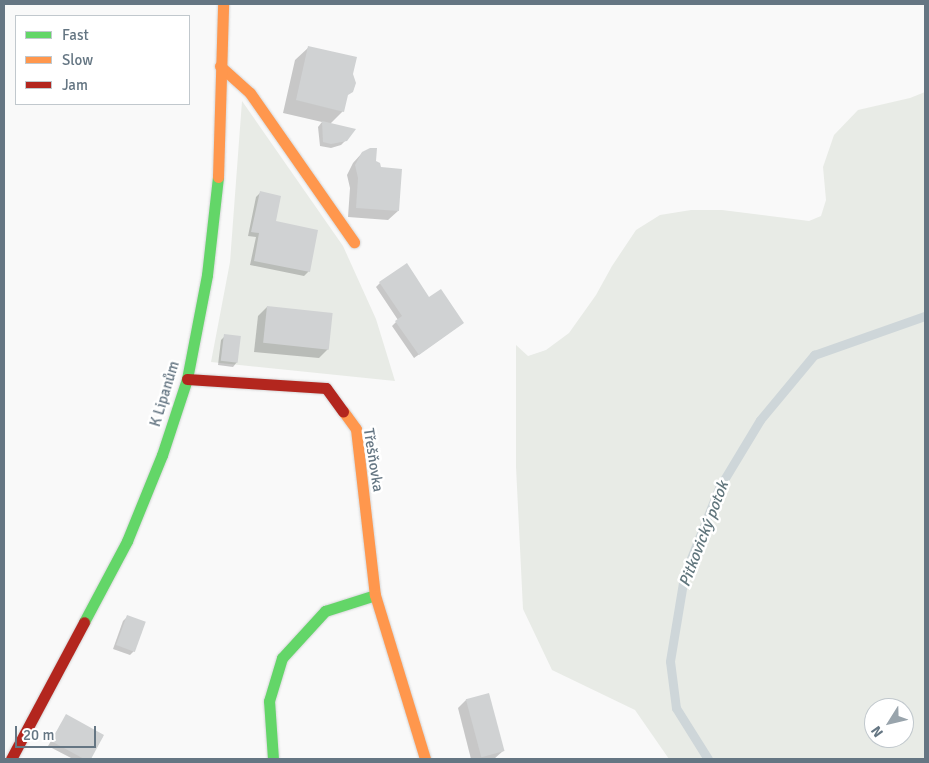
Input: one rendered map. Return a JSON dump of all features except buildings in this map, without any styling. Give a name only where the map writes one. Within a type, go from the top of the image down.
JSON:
[{"type":"street","name":"K Lipanům","points":[[11,759],[127,541],[162,455],[187,379],[207,275],[217,198],[222,4]]},
{"type":"street","points":[[220,66],[250,93],[354,242]]},
{"type":"street","name":"Třešňovka","points":[[187,379],[326,388],[356,429],[375,595],[425,759]]},
{"type":"street","points":[[273,759],[269,701],[282,658],[325,611],[375,595]]},
{"type":"shaded area","points":[[925,92],[925,759],[669,759],[635,710],[552,670],[523,609],[516,467],[516,345],[528,356],[546,350],[569,333],[596,295],[612,266],[636,230],[660,215],[691,210],[722,210],[809,221],[821,216],[826,200],[823,167],[834,135],[858,110],[910,98]]},
{"type":"shaded area","points":[[242,101],[343,246],[376,319],[395,381],[211,362],[230,262]]},
{"type":"waterway","name":"Pitkovický potok","points":[[708,759],[676,708],[670,661],[684,576],[719,488],[760,420],[814,355],[925,316]]},
{"type":"traffic: fast","points":[[84,622],[127,541],[162,455],[187,379],[207,275],[218,177]]},
{"type":"traffic: fast","points":[[273,759],[269,701],[282,658],[325,611],[375,595]]},
{"type":"traffic: slow","points":[[218,177],[223,4]]},
{"type":"traffic: slow","points":[[220,66],[250,93],[354,242]]},
{"type":"traffic: slow","points":[[343,411],[356,429],[375,595],[425,759]]},
{"type":"traffic: jam","points":[[187,379],[326,388],[343,411]]},
{"type":"traffic: jam","points":[[11,759],[84,622]]}]
